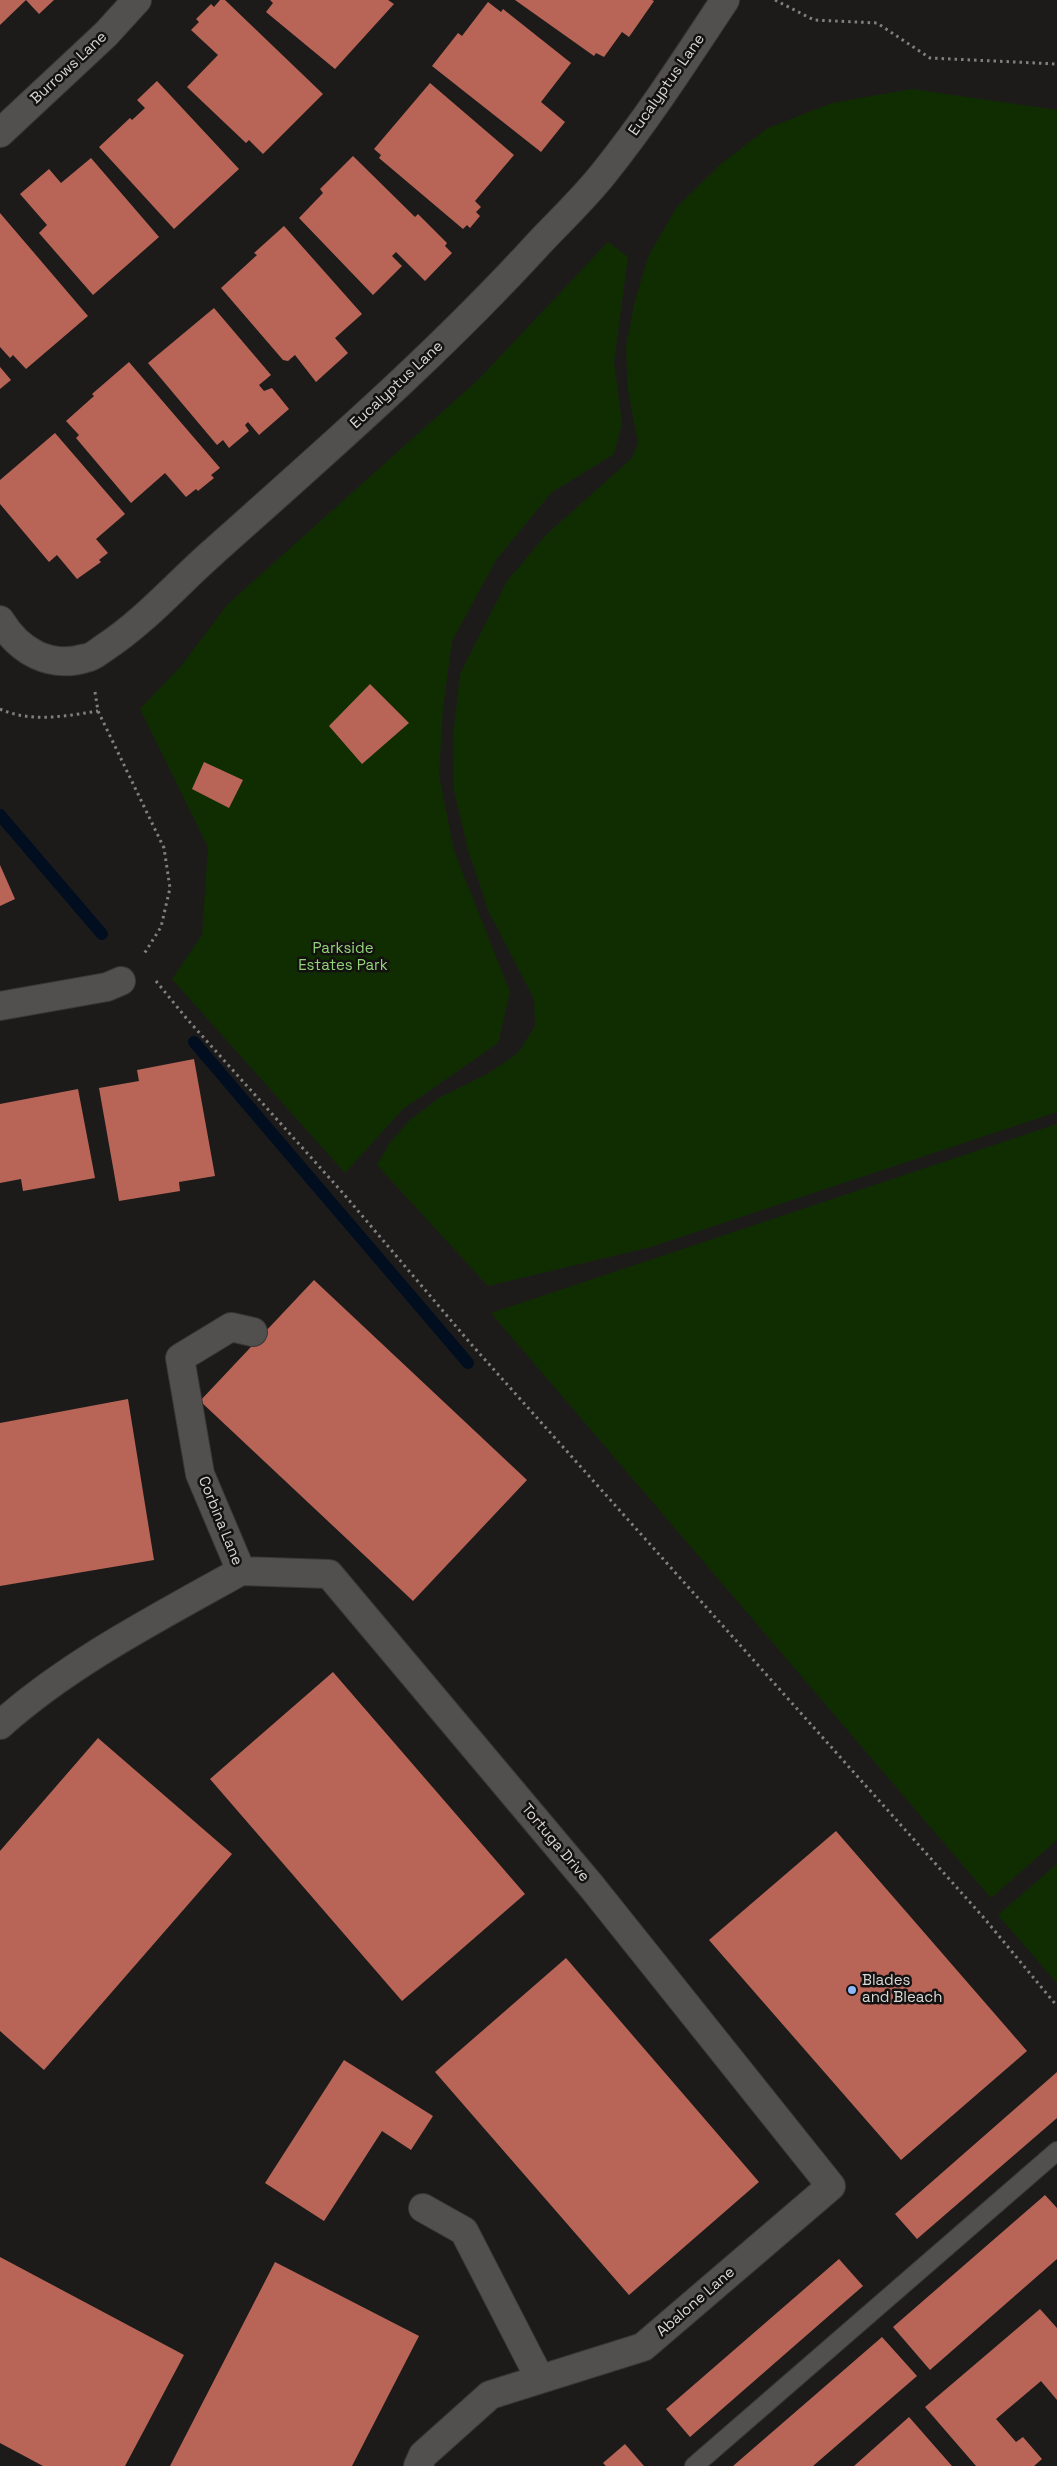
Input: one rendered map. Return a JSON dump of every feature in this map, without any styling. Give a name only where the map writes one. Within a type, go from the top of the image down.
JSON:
[{"type":"street","name":"Burrows Lane","points":[[0,133],[106,34],[137,0]]},
{"type":"street","name":"Eucalyptus Lane","points":[[3,624],[19,644],[43,659],[62,662],[89,658],[126,634],[198,566],[420,366],[504,282],[603,174],[662,96],[726,0]]},
{"type":"street","points":[[0,1006],[107,987],[120,981]]},
{"type":"street","name":"Corbina Lane","points":[[0,1725],[35,1695],[69,1673],[153,1621],[241,1572],[200,1474],[180,1358],[231,1327],[253,1332]]},
{"type":"street","name":"Tortuga Drive","points":[[241,1572],[329,1574],[592,1887],[831,2186]]},
{"type":"street","name":"Abalone Lane","points":[[418,2466],[423,2455],[490,2394],[644,2347],[831,2186]]},
{"type":"street","points":[[423,2208],[464,2231],[540,2379]]},
{"type":"lane","points":[[694,2466],[1057,2151]]},
{"type":"path","points":[[774,0],[814,20],[877,23],[930,58],[1057,64]]},
{"type":"path","points":[[89,658],[98,711],[164,848],[170,888],[161,927],[140,961],[120,981]]},
{"type":"path","points":[[0,709],[12,714],[56,718],[98,711]]},
{"type":"path","points":[[140,961],[187,1019],[342,1192],[471,1344],[984,1918],[1057,2006]]},
{"type":"green space","points":[[912,89],[1057,110],[1057,1112],[651,1247],[488,1286],[377,1165],[389,1144],[410,1120],[439,1098],[489,1073],[518,1053],[535,1026],[534,999],[489,912],[468,850],[454,790],[453,738],[460,674],[507,581],[546,535],[632,458],[638,443],[628,390],[626,346],[635,301],[649,255],[677,207],[722,163],[768,128],[832,103]]},
{"type":"green space","name":"Parkside Estates Park","points":[[608,242],[628,257],[614,362],[622,424],[614,454],[551,493],[496,560],[452,641],[443,709],[439,775],[454,851],[510,992],[498,1043],[403,1109],[345,1173],[172,979],[202,935],[208,847],[140,709],[181,666],[228,604],[479,379]]},
{"type":"green space","points":[[1057,1124],[1057,1840],[991,1898],[491,1313]]},
{"type":"green space","points":[[1057,1864],[1057,1983],[998,1915]]},
{"type":"building","points":[[0,0],[26,0],[0,25]]},
{"type":"building","points":[[26,0],[54,0],[39,14]]},
{"type":"building","points":[[220,0],[225,0],[323,94],[263,154],[249,140],[246,143],[187,87],[218,55],[191,30],[199,22],[196,19],[211,4],[214,7]]},
{"type":"building","points":[[270,0],[388,0],[394,4],[335,69],[266,12],[273,3]]},
{"type":"building","points":[[515,0],[654,1],[629,37],[622,32],[604,57],[596,53],[594,56]]},
{"type":"building","points":[[488,2],[501,12],[503,9],[571,63],[541,102],[565,122],[541,152],[432,66],[458,33],[462,36]]},
{"type":"building","points":[[157,81],[239,169],[174,229],[99,147],[130,118],[132,120],[145,108],[137,100]]},
{"type":"building","points":[[430,83],[514,155],[475,201],[481,207],[476,212],[480,216],[470,228],[467,225],[463,229],[379,158],[381,155],[374,149]]},
{"type":"building","points":[[353,156],[415,217],[418,214],[447,243],[445,246],[452,253],[425,281],[396,252],[392,256],[402,266],[373,295],[299,218],[323,193],[320,189]]},
{"type":"building","points":[[91,158],[159,237],[93,295],[39,233],[47,225],[20,194],[49,169],[61,183]]},
{"type":"building","points":[[0,213],[88,316],[26,369],[13,355],[10,358],[0,347]]},
{"type":"building","points":[[284,226],[362,314],[335,338],[348,353],[316,382],[295,355],[288,361],[283,360],[221,288],[257,255],[254,253]]},
{"type":"building","points":[[214,308],[271,375],[259,385],[264,391],[272,388],[289,409],[259,435],[248,422],[245,425],[249,431],[229,448],[223,440],[217,445],[148,363]]},
{"type":"building","points":[[129,362],[220,468],[211,475],[214,478],[198,491],[196,489],[186,497],[165,473],[131,503],[76,438],[79,435],[66,421],[94,396],[92,394]]},
{"type":"building","points":[[0,367],[11,380],[0,389]]},
{"type":"building","points":[[55,433],[125,514],[96,539],[108,553],[99,560],[101,562],[77,579],[57,555],[49,562],[0,504],[0,480]]},
{"type":"building","points":[[370,684],[409,723],[362,764],[329,726]]},
{"type":"building","points":[[204,762],[243,780],[229,808],[192,789]]},
{"type":"building","points":[[0,865],[15,899],[0,906]]},
{"type":"building","points":[[194,1059],[215,1176],[179,1182],[180,1191],[119,1201],[99,1088],[139,1081],[137,1070]]},
{"type":"building","points":[[78,1089],[95,1178],[23,1191],[21,1179],[0,1183],[0,1104]]},
{"type":"building","points":[[314,1280],[527,1480],[413,1601],[200,1401]]},
{"type":"building","points":[[128,1399],[154,1560],[0,1586],[0,1423]]},
{"type":"building","points":[[333,1672],[525,1894],[402,2001],[210,1779]]},
{"type":"building","points":[[98,1738],[232,1854],[44,2070],[0,2031],[0,1851]]},
{"type":"building","points":[[836,1831],[1027,2051],[901,2160],[709,1940]]},
{"type":"building","points":[[566,1958],[759,2182],[629,2295],[435,2072]]},
{"type":"building","points":[[344,2060],[433,2116],[411,2150],[382,2131],[324,2221],[265,2183]]},
{"type":"building","points":[[1057,2072],[1057,2118],[917,2239],[895,2214]]},
{"type":"building","points":[[1045,2195],[1057,2208],[1057,2259],[930,2370],[893,2327]]},
{"type":"building","points":[[0,2257],[184,2355],[125,2466],[43,2466],[0,2443]]},
{"type":"building","points":[[839,2259],[863,2286],[690,2437],[666,2409]]},
{"type":"building","points":[[275,2262],[419,2336],[352,2466],[170,2466]]},
{"type":"building","points":[[1040,2309],[1057,2328],[1057,2400],[1041,2381],[996,2419],[1016,2442],[1023,2437],[1042,2459],[1034,2466],[976,2466],[925,2407]]},
{"type":"building","points":[[882,2337],[917,2376],[813,2466],[733,2466]]},
{"type":"building","points":[[909,2417],[952,2466],[854,2466]]},
{"type":"building","points":[[625,2444],[644,2466],[606,2466],[603,2463]]},
{"type":"waterway","points":[[0,815],[102,934]]},
{"type":"waterway","points":[[194,1042],[468,1363]]},
{"type":"place","name":"Blades and Bleach","points":[[852,1990]]}]
